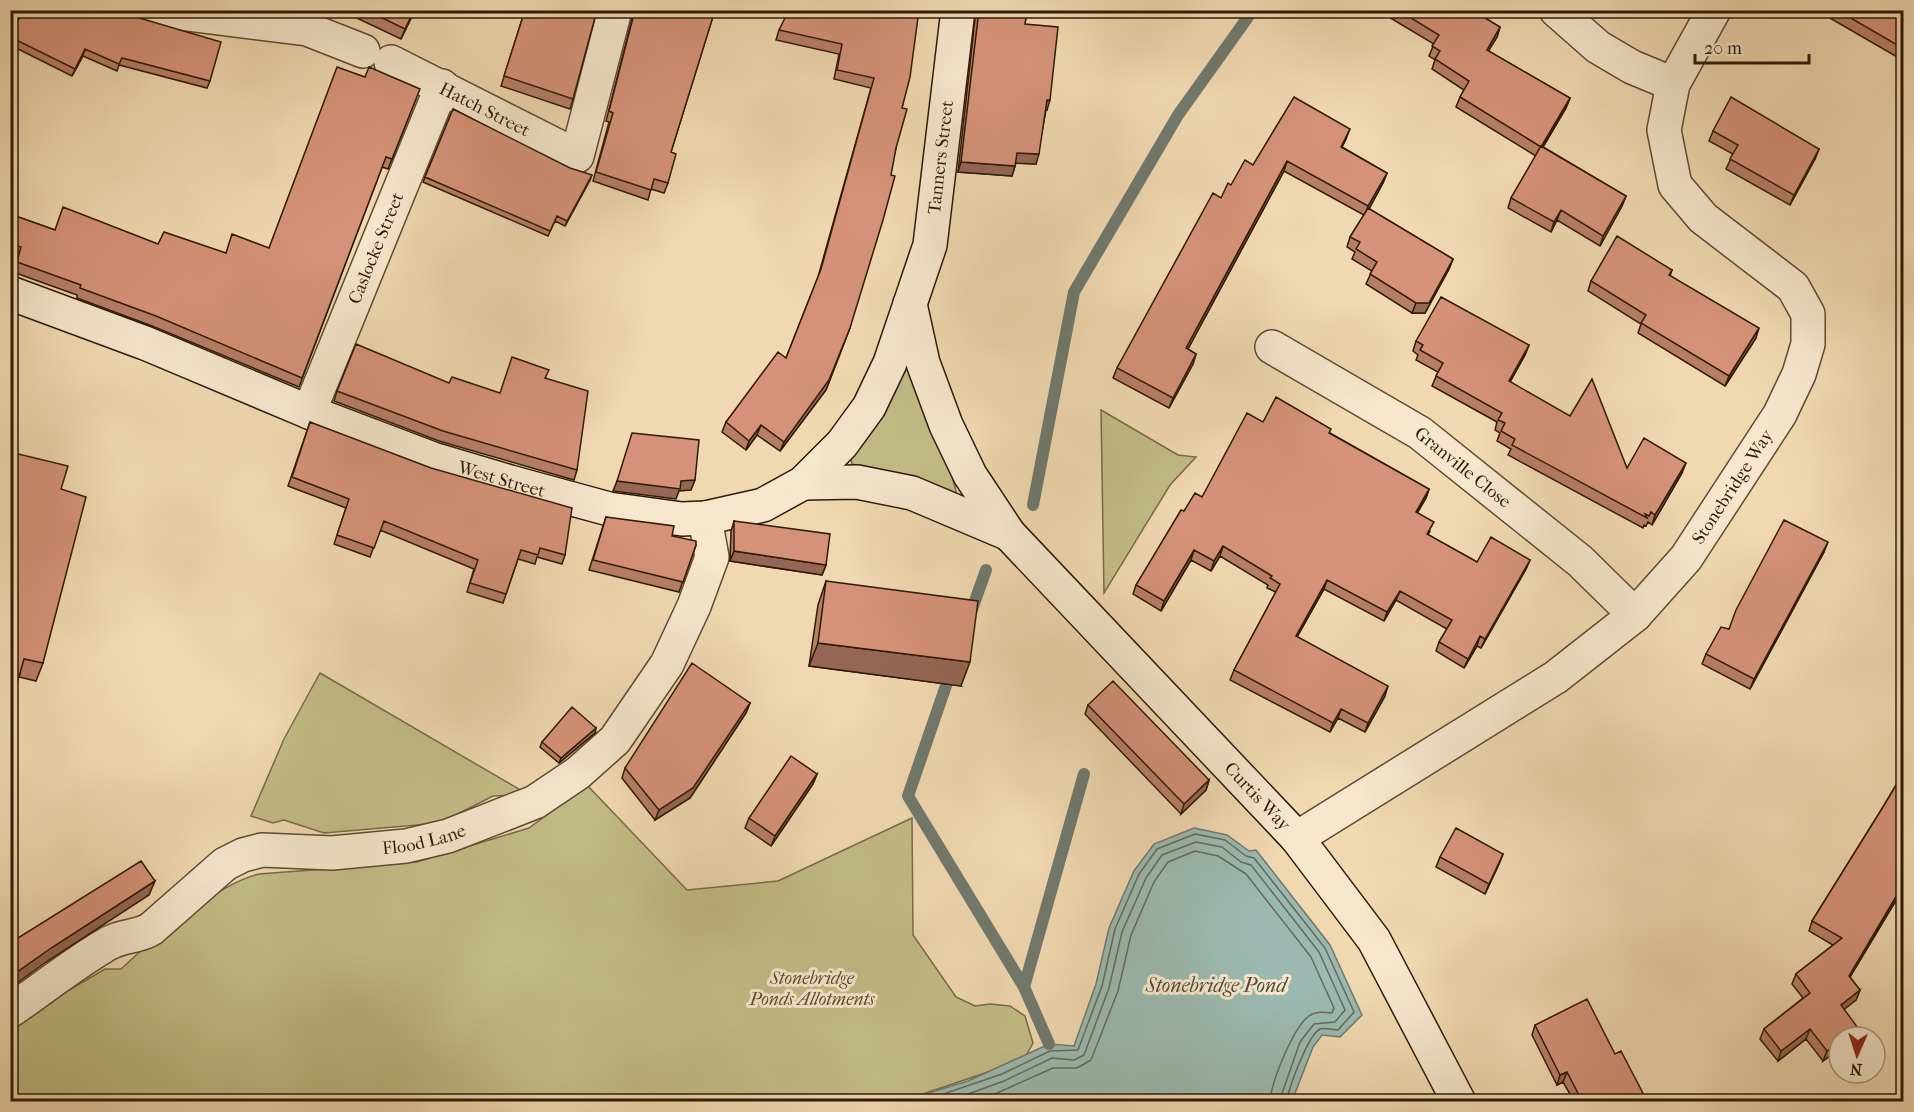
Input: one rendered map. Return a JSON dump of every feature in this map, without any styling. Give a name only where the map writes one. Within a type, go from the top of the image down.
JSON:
[{"type":"street","name":"Hatch Street","points":[[155,10],[311,20],[377,57],[442,86],[577,156],[615,10]]},
{"type":"street","name":"Tanners Street","points":[[910,302],[930,245],[958,10]]},
{"type":"street","points":[[1556,10],[1598,47],[1632,67],[1673,84]]},
{"type":"street","name":"Stonebridge Way","points":[[1297,838],[1556,677],[1635,615],[1686,558],[1757,452],[1799,374],[1808,344],[1808,314],[1793,287],[1703,218],[1675,185],[1664,130],[1673,84],[1714,10]]},
{"type":"street","name":"Caslocke Street","points":[[309,411],[442,86]]},
{"type":"street","name":"West Street","points":[[10,293],[145,343],[309,411],[433,459],[609,509],[682,519],[705,518],[763,505],[803,483],[842,444],[869,407],[890,363],[910,302]]},
{"type":"street","points":[[910,302],[923,363],[946,425],[970,475],[1009,534]]},
{"type":"street","name":"Granville Close","points":[[1272,347],[1420,434],[1580,561],[1635,615]]},
{"type":"street","points":[[803,483],[857,482],[912,493],[1009,534]]},
{"type":"street","name":"Flood Lane","points":[[10,1011],[105,945],[125,935],[139,937],[225,864],[243,855],[262,850],[332,853],[406,846],[448,836],[536,802],[578,773],[615,740],[667,664],[694,606],[712,557],[705,518]]},
{"type":"street","name":"Curtis Way","points":[[1009,534],[1297,838],[1374,940],[1456,1099]]},
{"type":"green space","points":[[902,366],[912,366],[947,458],[957,495],[878,474],[852,464],[850,456]]},
{"type":"green space","points":[[1101,410],[1178,455],[1196,457],[1170,485],[1104,593]]},
{"type":"green space","points":[[320,673],[529,795],[493,796],[440,823],[324,833],[284,820],[273,823],[251,816],[284,739]]},
{"type":"green space","name":"Stonebridge Ponds Allotments","points":[[587,785],[687,890],[778,881],[912,818],[913,935],[956,997],[975,1006],[990,1004],[1010,1006],[1025,1016],[1033,1043],[1026,1056],[1000,1068],[902,1101],[11,1102],[10,1025],[105,969],[121,969],[186,914],[224,889],[259,874],[417,862],[529,828]]},
{"type":"water","name":"Stonebridge Pond","points":[[1194,828],[1227,835],[1249,851],[1256,850],[1330,945],[1362,1015],[1340,1037],[1322,1035],[1313,1047],[1292,1101],[902,1101],[968,1081],[1049,1044],[1074,1046],[1096,984],[1109,928],[1134,871],[1154,844]]},
{"type":"building","points":[[11,10],[120,10],[119,12],[221,42],[210,81],[122,58],[119,64],[85,49],[75,69],[10,37],[21,15]]},
{"type":"building","points":[[366,10],[414,10],[405,29]]},
{"type":"building","points":[[525,10],[597,10],[573,99],[504,76]]},
{"type":"building","points":[[635,10],[715,10],[671,152],[676,154],[668,183],[654,179],[651,190],[596,172],[613,113],[609,111]]},
{"type":"building","points":[[789,10],[919,10],[910,77],[902,108],[907,109],[891,175],[895,176],[850,328],[829,380],[784,442],[761,425],[749,441],[726,422],[778,352],[786,358],[821,269],[874,78],[837,70],[842,44],[779,30]]},
{"type":"building","points":[[979,10],[1027,10],[1025,24],[1058,27],[1050,100],[1047,100],[1039,154],[1017,153],[1015,166],[961,162]]},
{"type":"building","points":[[1398,10],[1472,10],[1500,27],[1487,50],[1570,98],[1541,147],[1460,97],[1469,81],[1435,59],[1440,51],[1432,46],[1439,35]]},
{"type":"building","points":[[1837,10],[1904,10],[1904,49]]},
{"type":"building","points":[[337,67],[365,77],[369,67],[420,89],[392,159],[386,157],[302,378],[156,316],[80,288],[81,285],[17,262],[21,247],[10,244],[10,214],[55,230],[63,207],[158,244],[164,232],[226,253],[232,234],[269,248]]},
{"type":"building","points":[[1294,97],[1350,129],[1341,147],[1387,173],[1368,206],[1287,161],[1186,348],[1196,354],[1173,398],[1117,368],[1213,193],[1221,198],[1228,183],[1231,185],[1245,160],[1253,165]]},
{"type":"building","points":[[1731,97],[1819,149],[1794,195],[1730,159],[1738,145],[1713,131]]},
{"type":"building","points":[[453,109],[570,168],[592,175],[567,221],[557,216],[550,231],[425,177]]},
{"type":"building","points":[[1541,146],[1626,196],[1603,236],[1561,210],[1554,222],[1511,198]]},
{"type":"building","points":[[1368,208],[1453,259],[1429,303],[1416,303],[1370,274],[1377,262],[1356,249],[1360,242],[1350,237]]},
{"type":"building","points":[[1617,236],[1672,270],[1669,275],[1759,328],[1729,376],[1641,323],[1646,315],[1591,281]]},
{"type":"building","points":[[1441,297],[1529,345],[1509,381],[1570,416],[1592,379],[1627,468],[1644,438],[1686,463],[1655,515],[1651,512],[1649,516],[1645,514],[1647,518],[1512,445],[1515,439],[1501,431],[1505,423],[1498,420],[1502,413],[1436,376],[1443,363],[1420,350],[1423,345],[1416,341]]},
{"type":"building","points":[[356,344],[449,383],[452,377],[500,393],[512,357],[549,370],[545,378],[588,391],[577,470],[443,431],[337,391]]},
{"type":"building","points":[[1276,397],[1331,429],[1329,433],[1429,489],[1416,512],[1434,522],[1427,534],[1477,562],[1491,537],[1530,560],[1485,639],[1480,636],[1468,659],[1439,642],[1452,620],[1400,591],[1387,612],[1327,580],[1296,636],[1388,686],[1368,723],[1341,709],[1333,723],[1234,670],[1280,584],[1270,578],[1272,576],[1223,546],[1214,561],[1194,550],[1164,601],[1136,585],[1181,510],[1184,511],[1195,493],[1202,497],[1247,413],[1263,422]]},
{"type":"building","points":[[310,422],[431,468],[572,508],[565,555],[540,548],[538,555],[521,550],[506,594],[470,583],[478,560],[384,521],[374,548],[337,535],[349,499],[292,477]]},
{"type":"building","points":[[632,433],[699,440],[695,480],[681,481],[680,489],[617,481]]},
{"type":"building","points":[[10,452],[68,466],[61,489],[86,497],[43,663],[24,659],[10,708]]},
{"type":"building","points":[[606,517],[674,526],[672,536],[696,541],[683,582],[593,560]]},
{"type":"building","points":[[1784,520],[1828,542],[1754,679],[1706,654],[1721,627],[1729,629],[1736,610]]},
{"type":"building","points":[[734,521],[830,534],[826,565],[734,551]]},
{"type":"building","points":[[826,581],[978,601],[970,662],[818,643]]},
{"type":"building","points":[[692,663],[750,703],[693,788],[659,810],[625,768]]},
{"type":"building","points":[[1113,681],[1209,780],[1184,804],[1088,705]]},
{"type":"building","points":[[572,707],[596,728],[561,758],[542,742]]},
{"type":"building","points":[[791,756],[817,774],[775,836],[749,818]]},
{"type":"building","points":[[1904,772],[1904,883],[1849,976],[1860,990],[1841,1005],[1856,1025],[1827,1025],[1827,1051],[1810,1029],[1781,1051],[1764,1029],[1810,993],[1796,974],[1842,938],[1812,921]]},
{"type":"building","points":[[1456,828],[1503,854],[1489,884],[1440,857]]},
{"type":"building","points":[[141,861],[155,881],[10,977],[10,943]]},
{"type":"building","points":[[1587,999],[1615,1054],[1621,1051],[1647,1101],[1582,1101],[1567,1072],[1560,1075],[1535,1025]]},
{"type":"waterway","points":[[1033,505],[1074,292],[1178,115],[1253,10]]},
{"type":"waterway","points":[[970,615],[986,570]]},
{"type":"waterway","points":[[952,668],[908,796],[1024,987]]},
{"type":"waterway","points":[[1049,1044],[1024,987],[1084,774]]}]
